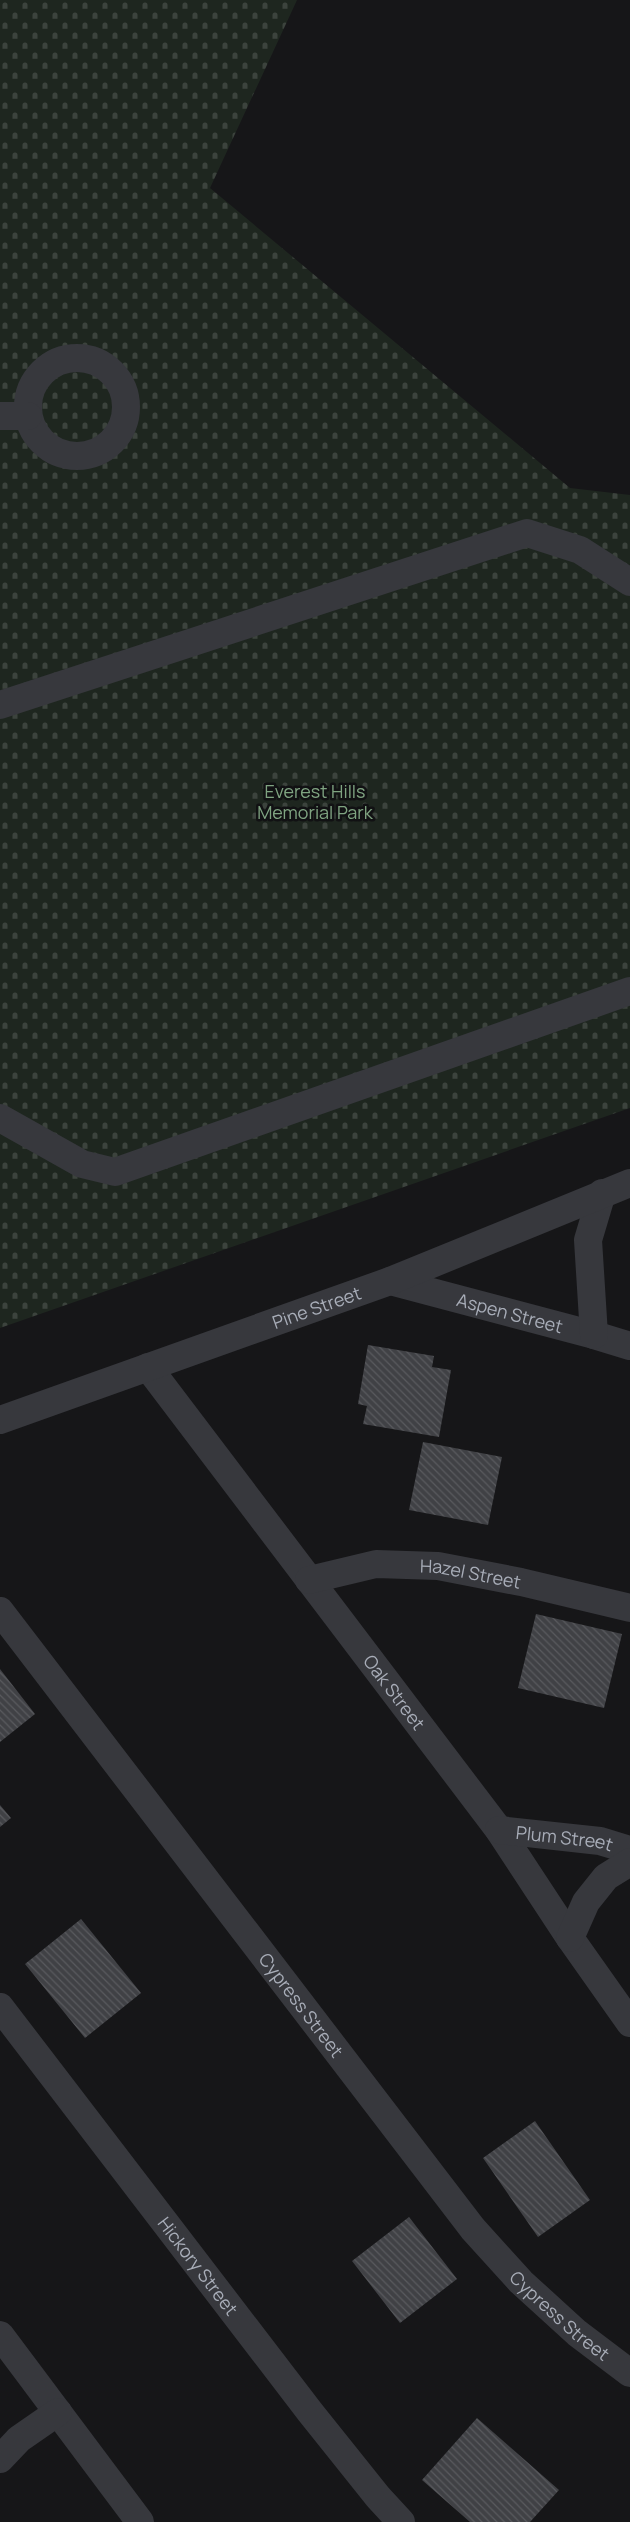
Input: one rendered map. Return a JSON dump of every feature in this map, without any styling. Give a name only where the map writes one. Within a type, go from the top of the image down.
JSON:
[{"type":"street","points":[[0,416],[28,416]]},
{"type":"street","points":[[0,705],[527,533],[580,550],[630,582]]},
{"type":"street","points":[[0,1118],[82,1164],[115,1172],[630,991]]},
{"type":"street","name":"Pine Street","points":[[0,1420],[390,1281],[630,1183]]},
{"type":"street","points":[[594,1335],[588,1240],[602,1193]]},
{"type":"street","name":"Aspen Street","points":[[390,1281],[630,1346]]},
{"type":"street","name":"Oak Street","points":[[148,1367],[499,1830],[570,1938],[630,2023]]},
{"type":"street","name":"Hazel Street","points":[[310,1580],[376,1564],[438,1566],[521,1582],[630,1608]]},
{"type":"street","name":"Cypress Street","points":[[0,1611],[473,2229],[521,2282],[577,2333],[630,2373]]},
{"type":"street","name":"Plum Street","points":[[499,1830],[590,1840],[630,1850]]},
{"type":"street","name":"Plum Street","points":[[570,1938],[586,1902],[606,1877],[630,1862]]},
{"type":"street","name":"Hickory Street","points":[[0,2008],[310,2412],[378,2497],[402,2522]]},
{"type":"street","points":[[0,2335],[140,2522]]},
{"type":"street","points":[[0,2459],[19,2438],[58,2412]]},
{"type":"green space","name":"Everest Hills Memorial Park","points":[[0,0],[297,0],[210,188],[570,488],[630,495],[630,1108],[0,1328]]},
{"type":"building","points":[[368,1345],[434,1356],[432,1367],[451,1370],[439,1437],[363,1424],[367,1406],[358,1404]]},
{"type":"building","points":[[423,1442],[502,1457],[488,1525],[409,1510]]},
{"type":"building","points":[[536,1614],[622,1634],[604,1708],[518,1688]]},
{"type":"building","points":[[0,1669],[35,1714],[0,1742]]},
{"type":"building","points":[[0,1805],[11,1818],[0,1827]]},
{"type":"building","points":[[81,1919],[141,1993],[85,2038],[25,1964]]},
{"type":"building","points":[[535,2121],[590,2200],[538,2237],[483,2158]]},
{"type":"building","points":[[409,2217],[457,2279],[400,2323],[352,2261]]},
{"type":"building","points":[[477,2418],[559,2490],[530,2522],[470,2522],[422,2480]]}]
